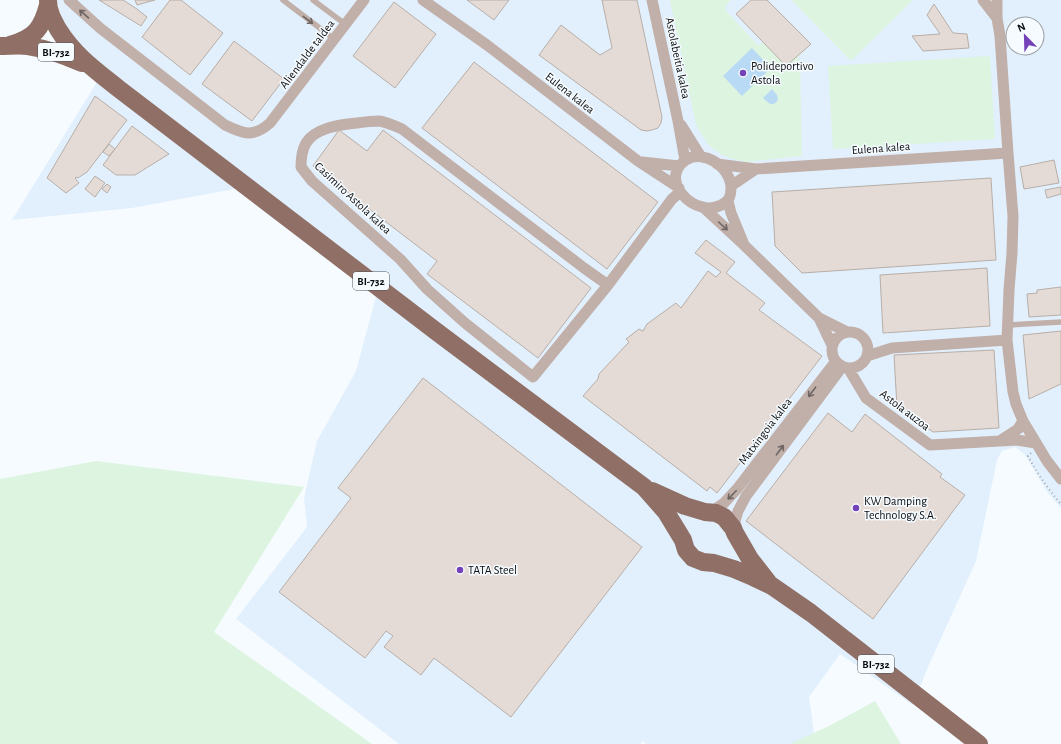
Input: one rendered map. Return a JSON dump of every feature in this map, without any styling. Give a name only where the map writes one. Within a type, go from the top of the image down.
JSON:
[{"type":"main road","name":"BI-732","points":[[4,46],[22,42],[35,33],[44,20],[48,2]]},
{"type":"main road","name":"BI-732","points":[[48,2],[52,18],[63,36],[86,63],[418,317],[644,487],[671,500],[708,512],[716,513],[724,517],[734,530],[750,559],[772,586]]},
{"type":"main road","name":"BI-732","points":[[4,46],[27,46],[46,49],[65,55],[100,74]]},
{"type":"main road","name":"BI-732","points":[[644,487],[666,512],[684,540],[686,550],[693,558],[747,574],[772,586],[817,618],[979,744]]},
{"type":"main road","points":[[684,540],[685,530],[690,520],[698,515],[708,512]]},
{"type":"main road","points":[[714,563],[724,559],[731,551],[734,540],[734,530]]},
{"type":"street","name":"Aliendalde taldea","points":[[69,0],[100,28],[225,125],[241,133],[252,134],[265,128],[270,123],[364,0]]},
{"type":"street","points":[[423,0],[445,15]]},
{"type":"street","points":[[437,0],[445,15]]},
{"type":"street","name":"Astolabeitia kalea","points":[[652,0],[678,121],[682,163]]},
{"type":"street","points":[[983,0],[997,18]]},
{"type":"street","points":[[997,0],[997,18],[1000,36],[1013,216],[1007,340],[1013,392],[1022,421],[1061,479]]},
{"type":"street","name":"Eulena kalea","points":[[445,15],[638,161],[679,190]]},
{"type":"street","name":"Casimiro Astola kalea","points":[[608,284],[584,268],[402,130],[388,123],[379,121],[331,126],[315,134],[306,142],[301,156],[300,167],[312,181],[400,259],[426,289],[533,378],[608,284],[679,190]]},
{"type":"street","name":"Astolabeitia kalea","points":[[678,121],[701,157]]},
{"type":"street","name":"Eulena kalea","points":[[717,164],[756,169],[1008,153]]},
{"type":"street","points":[[728,201],[719,207],[712,209],[694,205],[688,201],[679,190],[676,180],[676,173],[682,163],[692,157],[701,157],[710,159],[725,171],[731,186],[731,193],[728,201],[731,213],[744,245]]},
{"type":"street","points":[[638,161],[682,163]]},
{"type":"street","points":[[731,186],[756,169]]},
{"type":"street","points":[[665,209],[675,204],[688,201]]},
{"type":"street","points":[[703,207],[819,318],[847,332]]},
{"type":"street","points":[[819,318],[832,345],[833,356],[842,365],[854,368],[860,365],[867,356],[867,344],[864,339],[853,332],[847,332],[838,336],[832,345]]},
{"type":"street","points":[[867,344],[892,348],[1007,340]]},
{"type":"street","points":[[867,356],[892,348]]},
{"type":"street","name":"Astola auzoa","points":[[842,365],[866,398],[930,445],[1017,440],[1038,446]]},
{"type":"street","name":"Matxingoia kalea","points":[[708,512],[724,503],[737,489],[842,365]]},
{"type":"street","name":"Matxingoia kalea","points":[[734,530],[738,511],[746,496],[842,365]]},
{"type":"street","name":"Astola auzoa","points":[[860,365],[866,398]]},
{"type":"street","points":[[999,442],[1018,429],[1022,421]]},
{"type":"lane","points":[[283,0],[334,39]]},
{"type":"lane","points":[[313,0],[345,24]]},
{"type":"lane","points":[[1008,324],[1061,322]]},
{"type":"path","points":[[1038,446],[1028,456],[1035,470],[1051,493],[1061,504]]},
{"type":"shaded area","points":[[57,0],[1061,0],[1061,508],[1048,493],[1025,455],[1015,447],[1002,451],[997,460],[976,561],[928,667],[913,705],[840,654],[809,697],[815,741],[812,744],[646,744],[642,741],[641,744],[399,744],[236,619],[307,527],[304,498],[317,441],[356,371],[381,278],[256,185],[132,208],[12,220],[105,69],[64,30]]},
{"type":"green space","name":"Polideportivo Astola","points":[[670,0],[731,0],[725,7],[726,11],[759,46],[763,42],[736,14],[751,0],[767,0],[811,44],[798,57],[800,62],[802,156],[746,162],[721,154],[707,143],[695,120]]},
{"type":"green space","points":[[791,0],[913,0],[851,61]]},
{"type":"green space","points":[[990,56],[995,139],[833,149],[828,66]]},
{"type":"green space","points":[[96,461],[304,487],[214,632],[372,744],[0,744],[0,479]]},
{"type":"green space","points":[[875,701],[901,744],[790,744],[829,726]]},
{"type":"water","points":[[752,48],[771,68],[742,96],[723,76]]},
{"type":"water","points":[[772,89],[777,95],[778,100],[774,104],[769,103],[763,98]]},
{"type":"building","points":[[99,0],[123,0],[147,17],[141,26]]},
{"type":"building","points":[[135,0],[155,0],[137,5]]},
{"type":"building","points":[[170,0],[181,0],[223,33],[190,75],[142,37]]},
{"type":"building","points":[[467,0],[509,0],[494,20]]},
{"type":"building","points":[[602,0],[637,0],[662,117],[658,128],[647,131],[641,130],[539,55],[561,25],[600,55],[612,48]]},
{"type":"building","points":[[751,0],[767,0],[811,44],[786,66],[736,14]]},
{"type":"building","points":[[394,2],[436,34],[395,88],[353,56]]},
{"type":"building","points":[[934,4],[953,33],[967,34],[969,48],[923,51],[912,36],[940,34],[927,15]]},
{"type":"building","points":[[234,41],[284,79],[252,121],[202,84]]},
{"type":"building","points":[[474,62],[658,202],[607,269],[422,128]]},
{"type":"building","points":[[95,96],[127,120],[87,172],[78,178],[75,178],[79,183],[66,193],[47,178]]},
{"type":"building","points":[[132,126],[169,154],[135,175],[116,175],[103,165]]},
{"type":"building","points":[[339,130],[367,151],[383,130],[591,288],[538,358],[427,274],[437,261],[313,166]]},
{"type":"building","points":[[109,144],[115,149],[109,156],[103,152]]},
{"type":"building","points":[[1054,160],[1059,183],[1024,189],[1020,167]]},
{"type":"building","points":[[95,176],[105,183],[95,197],[85,189]]},
{"type":"building","points":[[991,178],[996,260],[802,273],[775,246],[772,192]]},
{"type":"building","points":[[107,184],[111,187],[107,193],[102,189]]},
{"type":"building","points":[[1061,187],[1061,194],[1047,198],[1045,190]]},
{"type":"building","points":[[706,240],[735,262],[726,273],[765,303],[759,310],[822,356],[717,493],[710,487],[707,491],[583,396],[598,379],[599,374],[629,342],[626,339],[639,329],[643,331],[647,324],[676,303],[681,308],[708,271],[716,277],[721,272],[695,253]]},
{"type":"building","points":[[987,268],[990,326],[883,333],[880,275]]},
{"type":"building","points":[[1061,287],[1061,315],[1029,317],[1027,294],[1037,293],[1037,290]]},
{"type":"building","points":[[1061,331],[1061,384],[1029,399],[1023,335]]},
{"type":"building","points":[[994,350],[999,428],[933,432],[897,407],[894,355]]},
{"type":"building","name":"TATA Steel","points":[[423,378],[642,547],[511,717],[434,658],[421,675],[384,647],[393,636],[386,631],[365,658],[279,592],[351,498],[338,488]]},
{"type":"building","name":"KW Damping Technology S.A.","points":[[828,413],[852,432],[865,414],[942,474],[940,477],[965,495],[873,619],[746,521]]},
{"type":"place","name":"Polideportivo Astola","points":[[743,73]]},
{"type":"place","name":"KW Damping Technology S.A.","points":[[856,508]]},
{"type":"place","name":"TATA Steel","points":[[460,570]]}]
